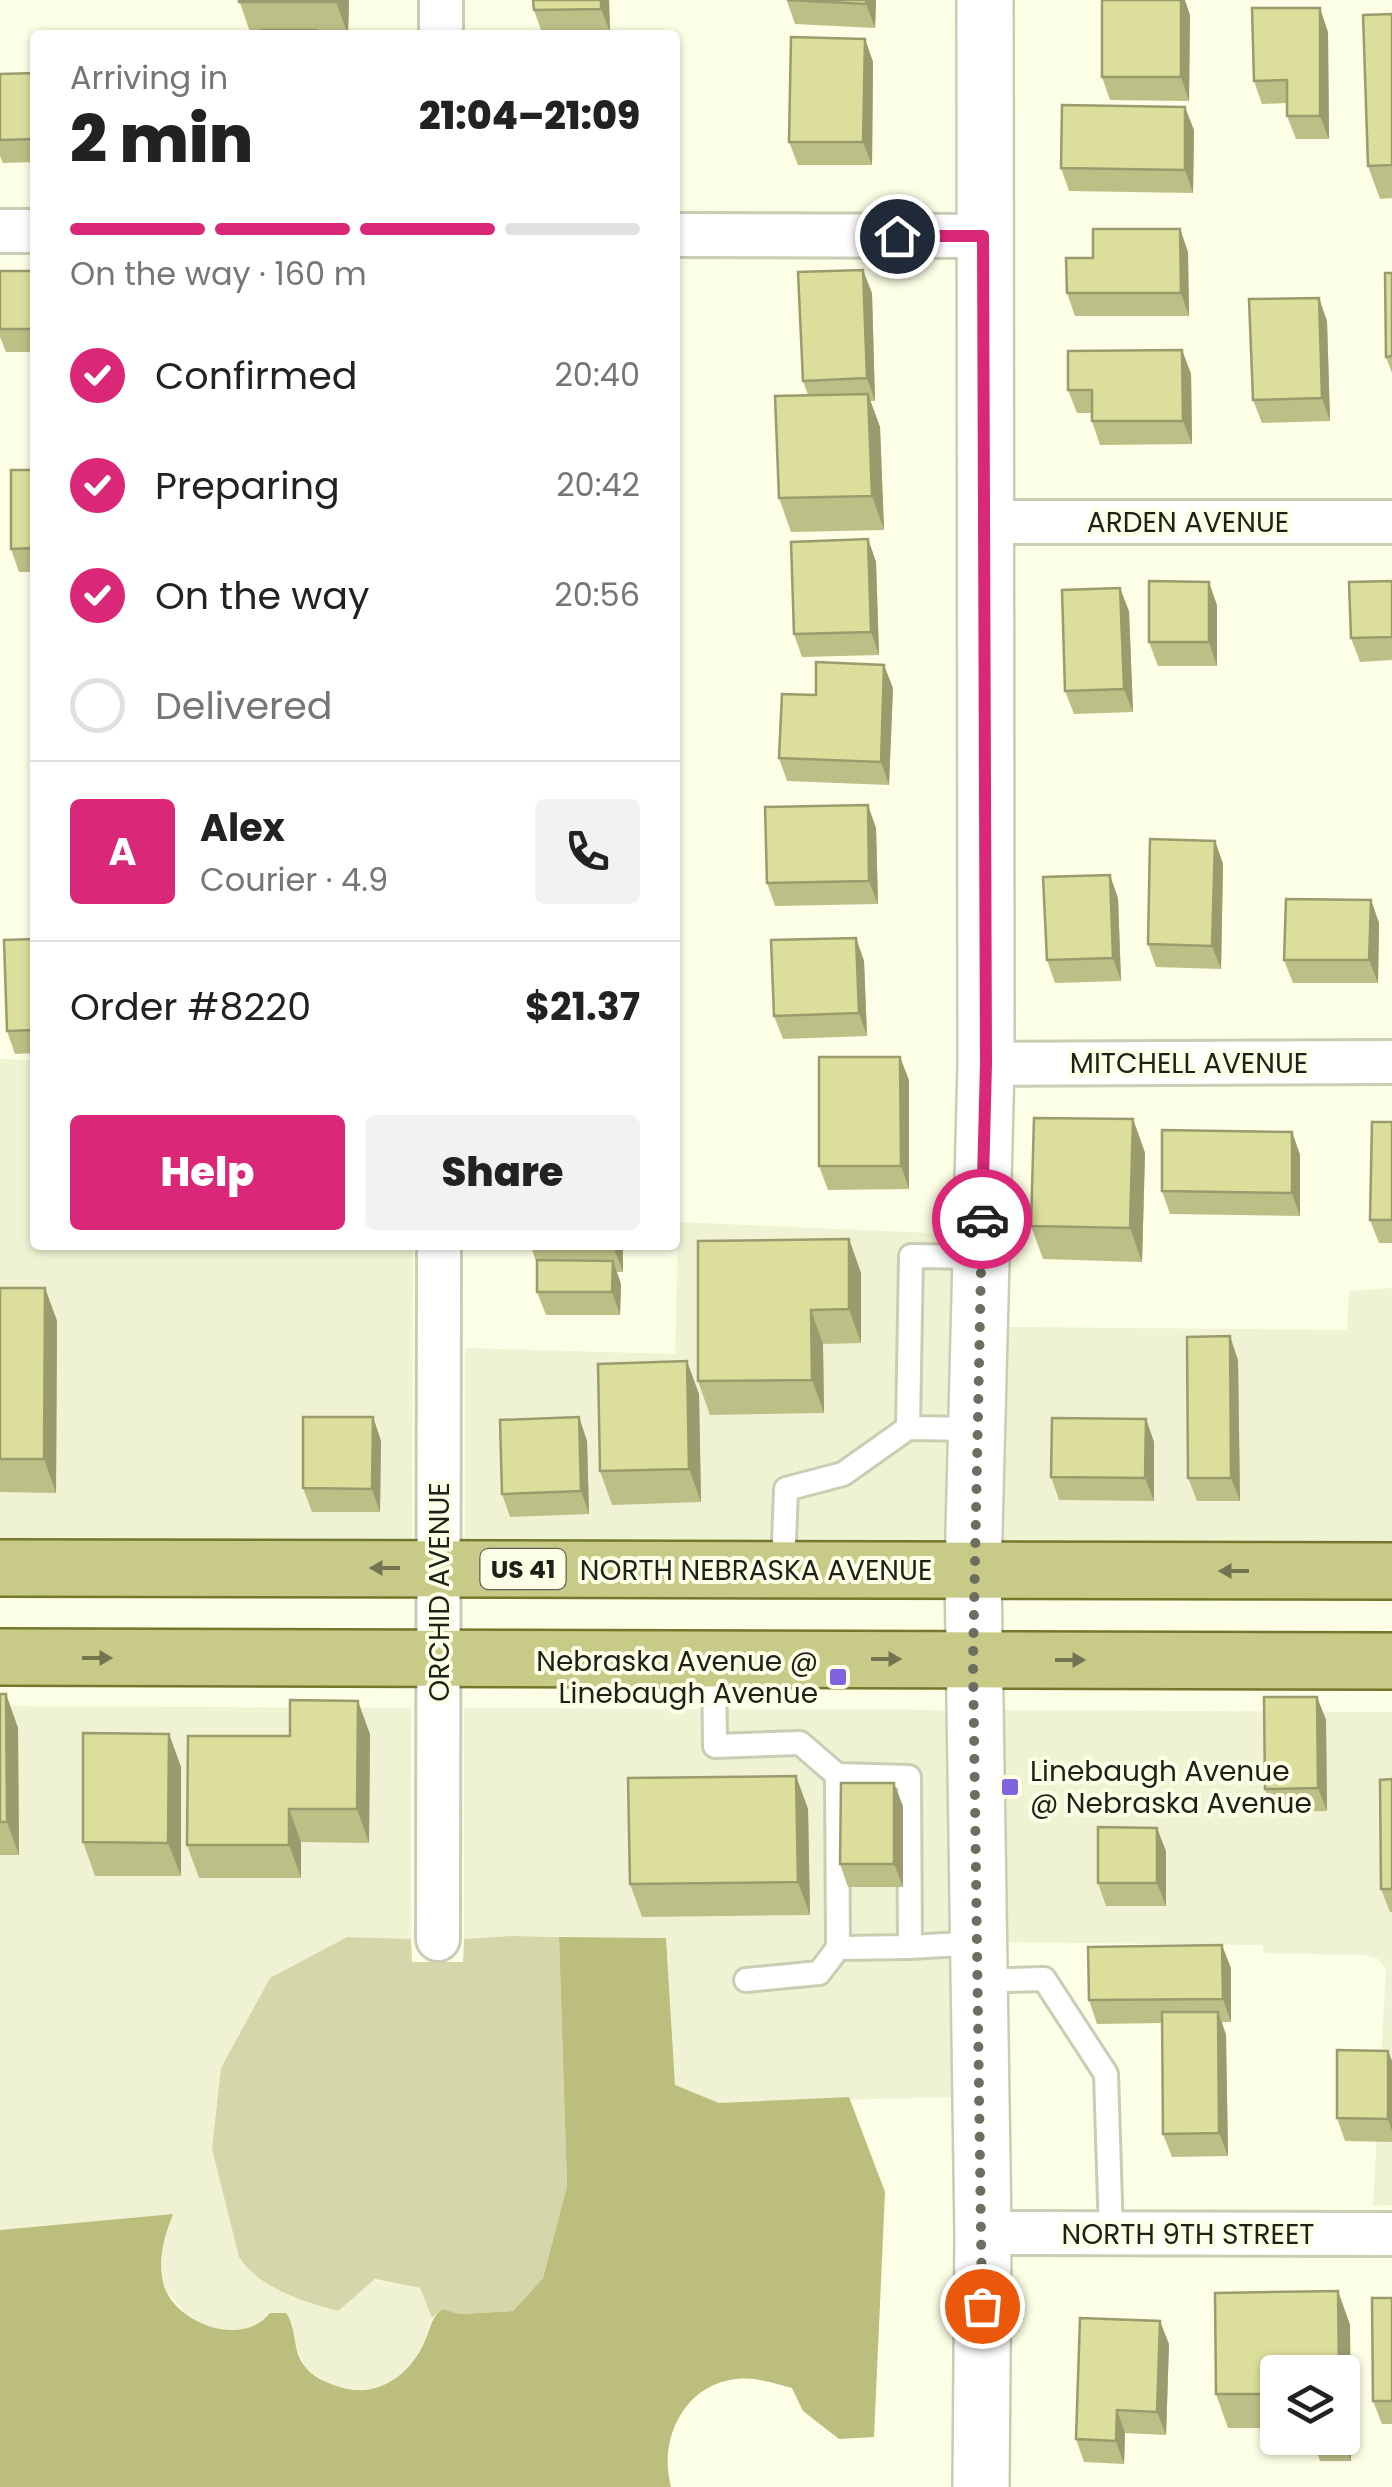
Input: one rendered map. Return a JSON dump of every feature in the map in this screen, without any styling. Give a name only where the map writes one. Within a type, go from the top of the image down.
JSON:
[{"type":"main road","name":"NORTH NEBRASKA AVENUE","points":[[0,1568],[1392,1571]]},
{"type":"main road","points":[[0,1657],[1392,1661]]},
{"type":"street","points":[[441,0],[441,30]]},
{"type":"street","points":[[981,2487],[983,2233],[973,1571],[986,1064],[984,0]]},
{"type":"street","points":[[0,231],[30,231]]},
{"type":"street","points":[[680,235],[983,236]]},
{"type":"street","name":"ARDEN AVENUE","points":[[985,522],[1392,522]]},
{"type":"street","name":"MITCHELL AVENUE","points":[[986,1064],[1392,1062]]},
{"type":"street","name":"ORCHID AVENUE","points":[[438,1938],[439,1250]]},
{"type":"street","name":"NORTH 9TH STREET","points":[[983,2233],[1392,2234]]},
{"type":"lane","points":[[908,1428],[911,1256],[981,1257]]},
{"type":"lane","points":[[782,1570],[786,1490],[843,1474],[908,1428],[976,1429]]},
{"type":"lane","points":[[714,1659],[716,1746],[800,1743],[837,1775],[909,1777],[910,1947]]},
{"type":"lane","points":[[746,1980],[819,1974],[838,1948],[837,1775]]},
{"type":"lane","points":[[838,1948],[910,1947],[1044,1980],[1106,2074],[1111,2234]]},
{"type":"shaded area","points":[[0,1059],[30,1060],[30,1250],[413,1250],[412,1546],[0,1545]]},
{"type":"shaded area","points":[[680,1222],[955,1234],[946,1548],[465,1546],[465,1348],[675,1354]]},
{"type":"shaded area","points":[[1392,1288],[1392,1548],[999,1548],[1006,1327],[1347,1330],[1349,1291]]},
{"type":"shaded area","points":[[0,1706],[411,1708],[411,1939],[347,1937],[212,2149],[239,2257],[420,2288],[432,2318],[425,2342],[411,2366],[389,2383],[362,2394],[331,2385],[307,2370],[293,2342],[293,2322],[263,2322],[241,2333],[207,2326],[187,2315],[163,2287],[161,2245],[172,2214],[0,2230]]},
{"type":"shaded area","points":[[464,1708],[947,1710],[955,2097],[718,2103],[675,2085],[666,1938],[464,1939]]},
{"type":"shaded area","points":[[1000,1710],[1392,1712],[1392,2205],[1373,2206],[1386,1969],[1378,1959],[1364,1955],[1263,1953],[1263,1945],[1004,1942]]},
{"type":"shaded area","points":[[347,1937],[411,1939],[412,1962],[463,1962],[464,1939],[559,1937],[567,2186],[543,2278],[513,2311],[460,2314],[442,2309],[432,2318],[420,2288],[375,2279],[338,2311],[297,2298],[258,2277],[239,2257],[212,2149],[221,2068],[270,1978]]},
{"type":"shaded area","points":[[559,1937],[666,1938],[675,2085],[719,2103],[849,2097],[885,2192],[874,2437],[839,2439],[803,2411],[792,2388],[736,2379],[702,2392],[679,2417],[668,2451],[671,2487],[0,2487],[0,2230],[173,2214],[161,2264],[163,2282],[179,2308],[193,2319],[226,2330],[257,2324],[270,2313],[286,2313],[306,2369],[343,2388],[368,2390],[401,2374],[418,2355],[442,2309],[460,2314],[513,2311],[543,2278],[567,2186]]},
{"type":"building","points":[[336,0],[336,2],[239,2]]},
{"type":"building","points":[[533,0],[601,0],[601,9],[534,10]]},
{"type":"building","points":[[787,0],[866,0],[866,4]]},
{"type":"building","points":[[1102,0],[1181,0],[1181,77],[1102,77]]},
{"type":"building","points":[[1252,8],[1320,8],[1320,116],[1287,116],[1287,80],[1254,81]]},
{"type":"building","points":[[1392,14],[1392,165],[1368,166],[1363,15]]},
{"type":"building","points":[[791,37],[865,39],[863,142],[789,142]]},
{"type":"building","points":[[30,73],[30,139],[0,140],[0,74]]},
{"type":"building","points":[[1062,105],[1185,107],[1185,170],[1061,168]]},
{"type":"building","points":[[1093,229],[1180,229],[1181,293],[1067,293],[1066,258],[1093,258]]},
{"type":"building","points":[[863,270],[867,378],[803,381],[798,272]]},
{"type":"building","points":[[0,271],[30,271],[30,329],[0,329]]},
{"type":"building","points":[[1385,273],[1392,273],[1392,356],[1386,357]]},
{"type":"building","points":[[1319,298],[1322,398],[1253,400],[1249,299]]},
{"type":"building","points":[[1182,350],[1183,421],[1092,421],[1092,390],[1068,390],[1068,351]]},
{"type":"building","points":[[868,394],[872,496],[779,498],[775,396]]},
{"type":"building","points":[[11,470],[30,470],[30,548],[11,549]]},
{"type":"building","points":[[868,539],[871,632],[794,634],[791,542]]},
{"type":"building","points":[[1149,581],[1209,582],[1209,642],[1149,642]]},
{"type":"building","points":[[1392,581],[1392,637],[1351,638],[1349,582]]},
{"type":"building","points":[[1120,588],[1124,689],[1065,691],[1062,590]]},
{"type":"building","points":[[816,662],[884,665],[881,762],[779,758],[782,694],[816,695]]},
{"type":"building","points":[[868,805],[869,881],[767,883],[765,807]]},
{"type":"building","points":[[1150,839],[1215,841],[1212,946],[1148,944]]},
{"type":"building","points":[[1110,875],[1113,958],[1047,960],[1043,877]]},
{"type":"building","points":[[1286,899],[1371,900],[1369,960],[1284,960]]},
{"type":"building","points":[[856,938],[859,1013],[774,1016],[771,940]]},
{"type":"building","points":[[30,939],[30,1030],[7,1031],[4,940]]},
{"type":"building","points":[[819,1057],[900,1057],[901,1166],[819,1166]]},
{"type":"building","points":[[1034,1118],[1133,1119],[1130,1228],[1031,1226]]},
{"type":"building","points":[[1372,1122],[1392,1122],[1392,1220],[1370,1220]]},
{"type":"building","points":[[1162,1130],[1292,1132],[1292,1193],[1162,1191]]},
{"type":"building","points":[[849,1239],[849,1309],[811,1310],[812,1380],[698,1381],[698,1241]]},
{"type":"building","points":[[537,1260],[613,1261],[612,1292],[537,1292]]},
{"type":"building","points":[[0,1288],[45,1288],[44,1459],[0,1459]]},
{"type":"building","points":[[1230,1336],[1231,1478],[1188,1478],[1187,1337]]},
{"type":"building","points":[[687,1361],[689,1469],[600,1471],[598,1364]]},
{"type":"building","points":[[303,1417],[373,1417],[372,1489],[303,1488]]},
{"type":"building","points":[[579,1417],[581,1491],[502,1494],[500,1420]]},
{"type":"building","points":[[1052,1418],[1146,1419],[1145,1478],[1051,1477]]},
{"type":"building","points":[[0,1694],[6,1694],[7,1822],[0,1822]]},
{"type":"building","points":[[1264,1697],[1317,1697],[1318,1788],[1265,1789]]},
{"type":"building","points":[[290,1700],[358,1701],[357,1809],[289,1809],[289,1845],[187,1845],[188,1736],[290,1736]]},
{"type":"building","points":[[83,1733],[169,1734],[168,1843],[83,1842]]},
{"type":"building","points":[[796,1776],[798,1882],[630,1884],[628,1778]]},
{"type":"building","points":[[1392,1779],[1392,1889],[1381,1889],[1380,1780]]},
{"type":"building","points":[[841,1783],[894,1783],[894,1864],[840,1864]]},
{"type":"building","points":[[1098,1827],[1157,1828],[1157,1883],[1098,1883]]},
{"type":"building","points":[[1222,1945],[1223,1999],[1089,2000],[1088,1947]]},
{"type":"building","points":[[1162,2012],[1218,2012],[1219,2133],[1163,2134]]},
{"type":"building","points":[[1337,2050],[1388,2051],[1388,2119],[1337,2118]]},
{"type":"building","points":[[1338,2291],[1339,2355],[1260,2355],[1260,2394],[1216,2394],[1215,2293]]},
{"type":"building","points":[[1372,2298],[1392,2298],[1392,2401],[1373,2401]]},
{"type":"building","points":[[1080,2318],[1160,2321],[1157,2412],[1117,2410],[1116,2441],[1076,2439]]},
{"type":"way so far","points":[[982,1219],[973,1660],[982,2306]]},
{"type":"place","name":"Nebraska Avenue @ Linebaugh Avenue","points":[[838,1677]]},
{"type":"place","name":"Linebaugh Avenue @ Nebraska Avenue","points":[[1010,1787]]},
{"type":"route","points":[[897,236],[983,236],[986,1064],[982,1219]]}]
